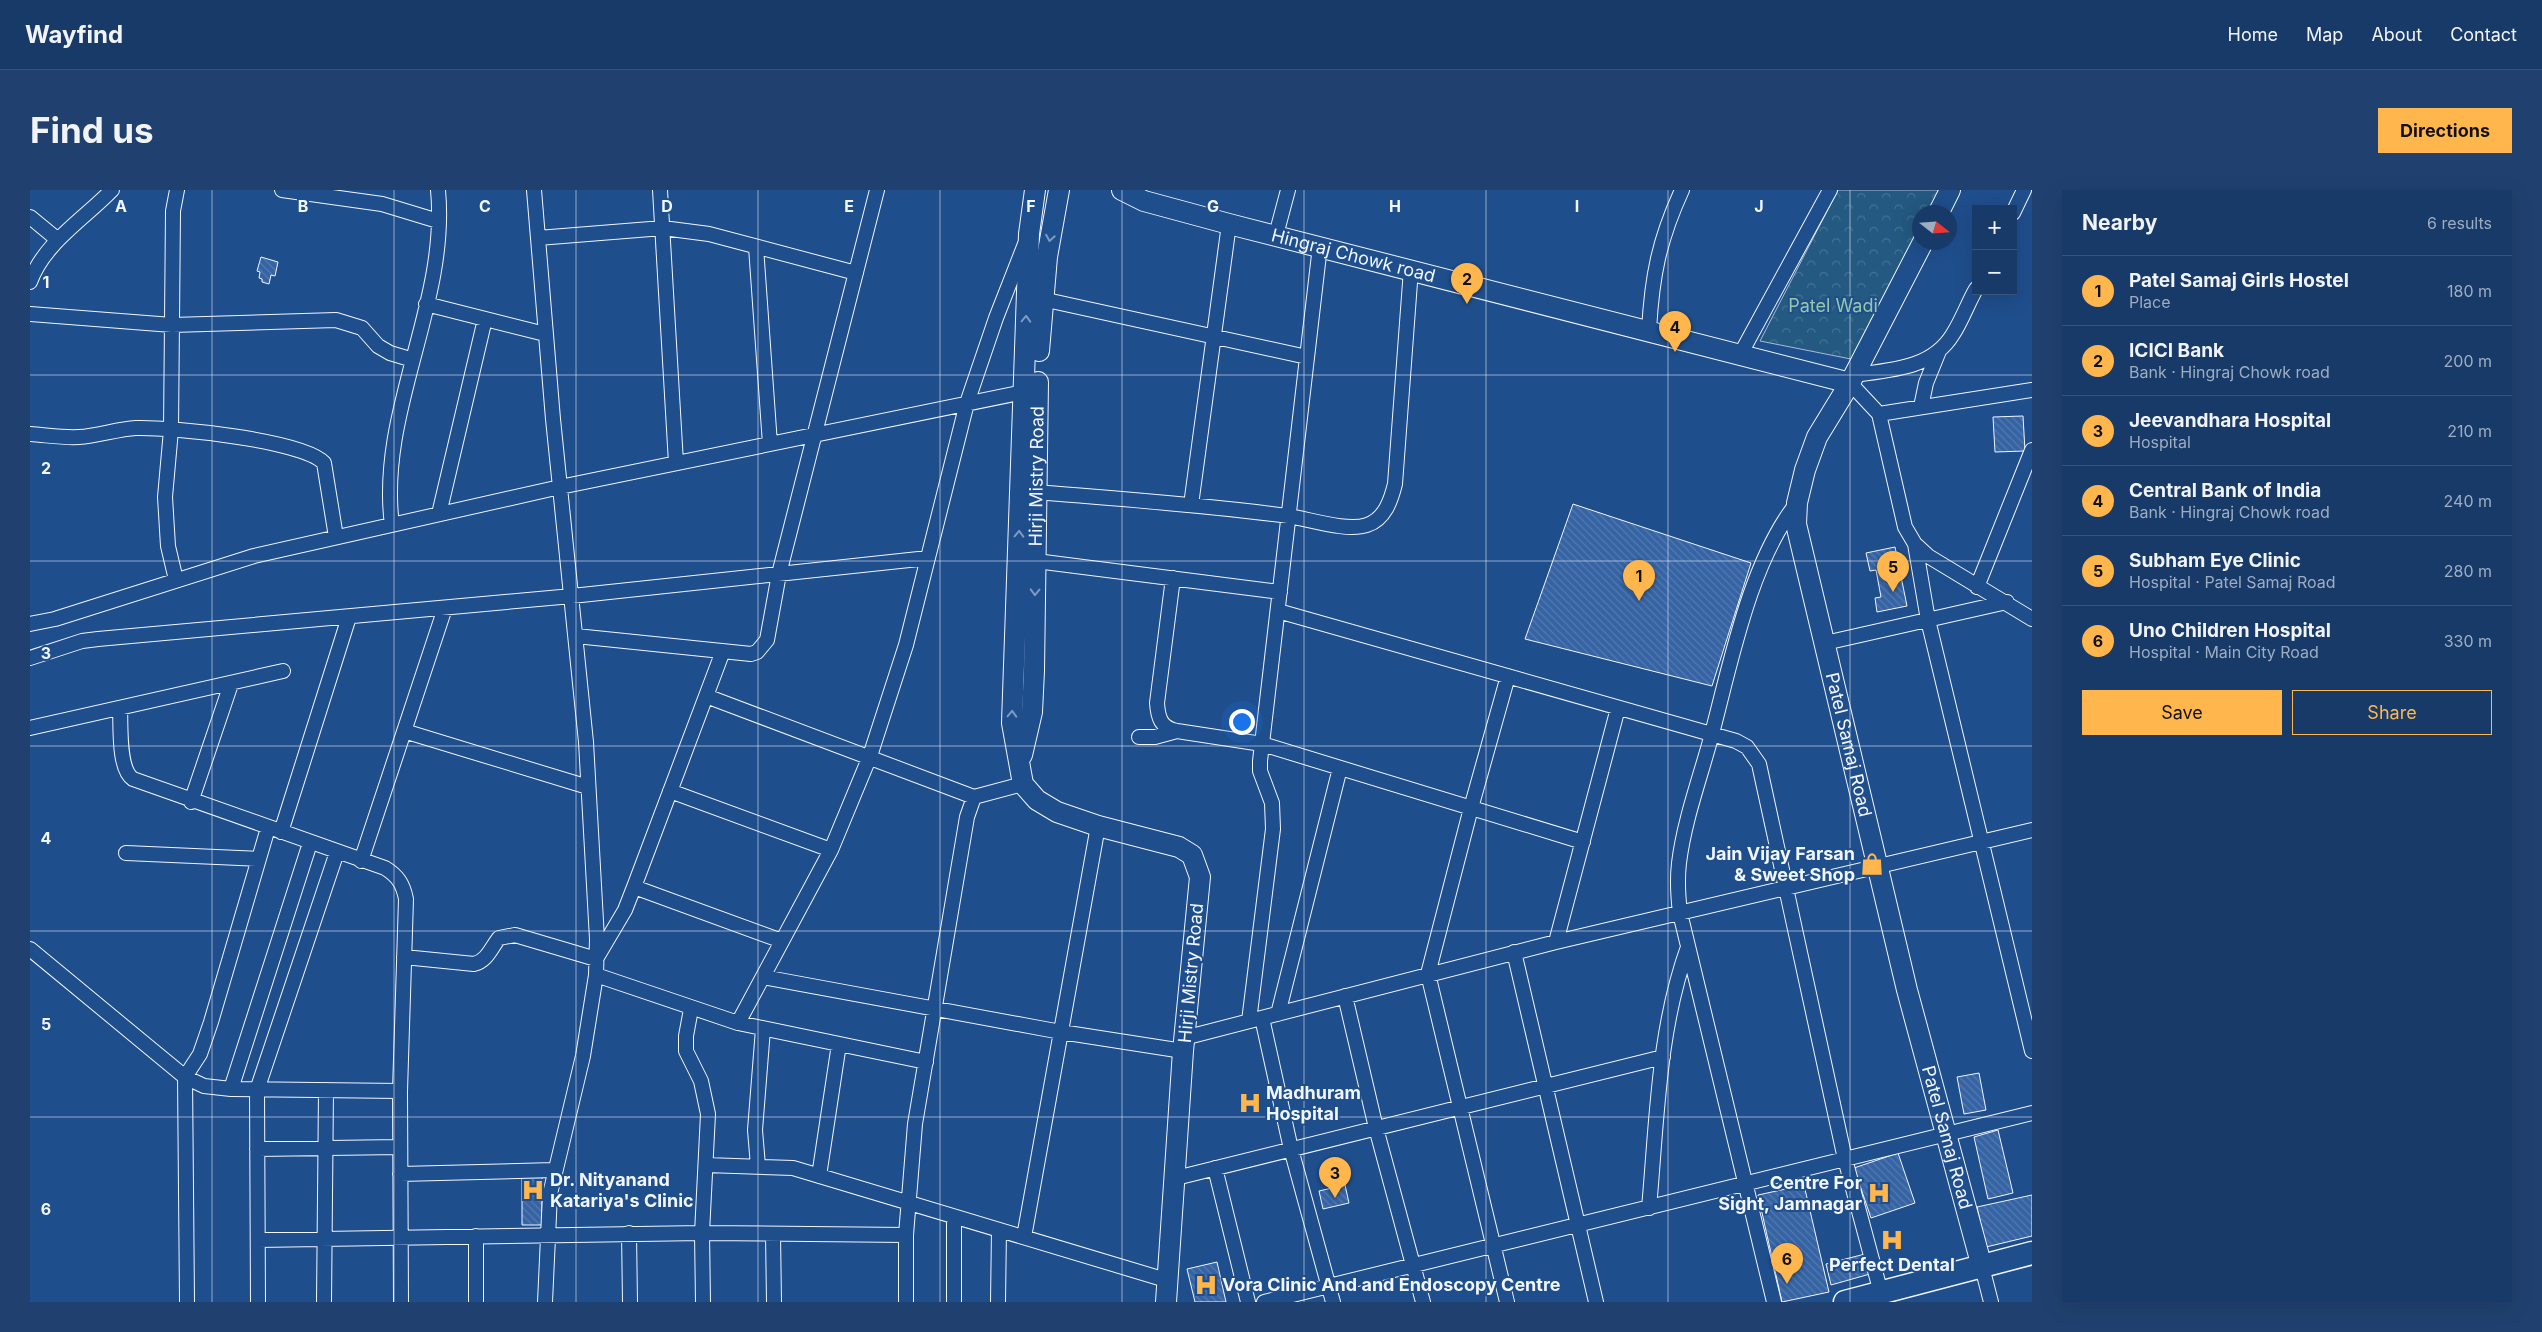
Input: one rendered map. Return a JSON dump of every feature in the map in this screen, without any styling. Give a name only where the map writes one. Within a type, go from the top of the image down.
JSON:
[{"type":"main road","points":[[1846,1302],[2032,1253]]},
{"type":"street","points":[[30,282],[42,258],[58,240],[112,190]]},
{"type":"street","points":[[176,580],[166,526],[166,497],[171,430],[173,212],[177,190]]},
{"type":"street","points":[[282,190],[382,204],[438,221]]},
{"type":"street","points":[[392,525],[388,500],[397,430],[426,304],[435,254],[438,190]]},
{"type":"street","points":[[534,190],[560,487],[576,636],[595,893],[596,959],[596,975],[584,1056],[554,1170],[550,1194],[545,1302]]},
{"type":"street","points":[[660,190],[676,463]]},
{"type":"street","points":[[576,636],[751,654],[764,646],[767,640],[779,574],[877,190]]},
{"type":"street","name":"Hirji Mistry Road","points":[[1035,190],[1029,234],[1012,723],[1023,784],[1037,800],[1057,812],[1098,826],[1179,847],[1192,855],[1200,877],[1184,1044],[1176,1178],[1166,1280],[1166,1302]]},
{"type":"street","name":"Hirji Mistry Road","points":[[1020,762],[1032,712],[1038,376],[1042,299],[1047,257],[1059,190]]},
{"type":"street","name":"Hingraj Chowk road","points":[[1122,190],[1144,202],[1649,330],[1740,355],[1852,379]]},
{"type":"street","points":[[1276,235],[1288,190]]},
{"type":"street","points":[[1649,330],[1651,285],[1659,246],[1680,190]]},
{"type":"street","points":[[1740,355],[1830,190]]},
{"type":"street","points":[[1942,205],[1950,190]]},
{"type":"street","points":[[2017,205],[2024,190]]},
{"type":"street","points":[[30,217],[58,240]]},
{"type":"street","points":[[1191,505],[1229,224]]},
{"type":"street","points":[[538,238],[663,228],[709,234],[856,273]]},
{"type":"street","points":[[738,1023],[831,850],[870,756],[906,644],[967,403],[996,318],[1029,234]]},
{"type":"street","points":[[1320,246],[1262,744],[1260,771],[1272,802],[1273,829],[1256,1019],[1333,1302]]},
{"type":"street","points":[[756,247],[770,444]]},
{"type":"street","name":"Patel Samaj Road","points":[[1919,250],[1852,379],[1817,437],[1805,470],[1797,503],[1796,524],[1876,866],[1944,1134],[1982,1267]]},
{"type":"street","points":[[1036,492],[1191,505],[1288,516],[1351,527],[1367,526],[1380,518],[1391,501],[1395,484],[1410,269]]},
{"type":"street","points":[[1921,407],[1926,383],[1939,352],[1953,335],[1973,295]]},
{"type":"street","points":[[1042,299],[1307,357]]},
{"type":"street","points":[[426,304],[546,334]]},
{"type":"street","points":[[30,314],[172,325],[336,320],[362,328],[378,346],[390,353],[413,360]]},
{"type":"street","points":[[439,514],[484,319]]},
{"type":"street","points":[[1939,352],[1919,363],[1852,379],[1879,414],[1905,528],[1916,544],[1928,556],[1976,587],[2007,602],[2032,619]]},
{"type":"street","points":[[1879,414],[2032,390]]},
{"type":"street","points":[[30,624],[55,619],[254,556],[560,487],[1024,392]]},
{"type":"street","points":[[30,434],[79,437],[134,428],[171,430],[249,438],[313,454],[324,463],[336,537]]},
{"type":"street","points":[[1976,587],[2032,450]]},
{"type":"street","points":[[1774,1302],[1747,1183],[1680,913],[1677,883],[1679,861],[1749,600],[1771,544],[1784,519],[1797,503]]},
{"type":"street","points":[[1916,544],[1928,620],[1980,842],[2032,1051]]},
{"type":"street","points":[[30,658],[90,640],[252,623],[349,617],[572,596],[928,558]]},
{"type":"street","points":[[1036,561],[1280,592]]},
{"type":"street","points":[[1174,578],[1157,703],[1158,718],[1164,726],[1177,731],[1262,744],[1583,842]]},
{"type":"street","points":[[1825,643],[2007,602]]},
{"type":"street","points":[[361,861],[445,608]]},
{"type":"street","points":[[1278,611],[1736,741],[1747,748],[1758,764],[1845,1159],[1881,1293]]},
{"type":"street","points":[[187,1302],[185,1078],[194,1067],[208,1030],[259,859],[274,830],[349,617]]},
{"type":"street","points":[[596,959],[617,924],[634,887],[723,651]]},
{"type":"street","points":[[30,728],[283,671]]},
{"type":"street","points":[[1507,1302],[1428,974],[1471,808],[1508,676]]},
{"type":"street","points":[[191,802],[231,684]]},
{"type":"street","points":[[706,696],[870,756],[974,797],[1023,784]]},
{"type":"street","points":[[120,708],[122,752],[128,776],[191,802],[394,873],[404,889],[399,1147],[401,1302]]},
{"type":"street","points":[[1556,942],[1618,708]]},
{"type":"street","points":[[404,731],[588,787]]},
{"type":"street","points":[[1139,737],[1155,737],[1177,731]]},
{"type":"street","points":[[1278,1014],[1340,768]]},
{"type":"street","points":[[670,791],[831,850]]},
{"type":"street","points":[[906,1302],[906,1236],[915,1124],[936,1009],[958,866],[967,817],[974,797]]},
{"type":"street","points":[[1024,1237],[1098,826]]},
{"type":"street","points":[[763,977],[1061,1032],[1184,1044],[1256,1019],[1514,952],[2032,830]]},
{"type":"street","points":[[231,1089],[310,843]]},
{"type":"street","points":[[258,1302],[257,1090],[337,852]]},
{"type":"street","points":[[126,853],[259,859]]},
{"type":"street","points":[[634,887],[782,941]]},
{"type":"street","points":[[404,957],[480,963],[488,956],[499,938],[515,935],[596,959]]},
{"type":"street","points":[[1648,1208],[1663,1057],[1673,994],[1688,947]]},
{"type":"street","points":[[30,949],[185,1078],[204,1086],[257,1090],[400,1091]]},
{"type":"street","points":[[1514,952],[1596,1302]]},
{"type":"street","points":[[596,975],[738,1023],[926,1062]]},
{"type":"street","points":[[1345,996],[1376,1128],[1423,1302]]},
{"type":"street","points":[[692,1009],[686,1036],[686,1051],[706,1097],[708,1114],[702,1233],[703,1302]]},
{"type":"street","points":[[758,1166],[755,1130],[763,1029]]},
{"type":"street","points":[[819,1176],[839,1044]]},
{"type":"street","points":[[1176,1178],[1663,1057]]},
{"type":"street","points":[[324,1302],[323,1239],[326,1090]]},
{"type":"street","points":[[1264,1302],[2032,1113]]},
{"type":"street","points":[[257,1149],[399,1147]]},
{"type":"street","points":[[706,1165],[793,1168],[1166,1280]]},
{"type":"street","points":[[1215,1168],[1248,1302]]},
{"type":"street","points":[[400,1174],[554,1170]]},
{"type":"street","points":[[954,1217],[954,1302]]},
{"type":"street","points":[[998,1302],[1000,1230]]},
{"type":"street","points":[[258,1240],[702,1233],[906,1236]]},
{"type":"street","points":[[629,1234],[630,1302]]},
{"type":"street","points":[[773,1234],[774,1302]]},
{"type":"street","points":[[476,1236],[476,1302]]},
{"type":"street","points":[[1982,1267],[1991,1302]]},
{"type":"green space","name":"Patel Wadi","points":[[1838,190],[1941,190],[1934,205],[1912,205],[1913,250],[1861,361],[1760,341]]},
{"type":"building","points":[[261,257],[278,262],[275,276],[271,275],[269,284],[262,282],[262,279],[259,278],[260,272],[257,271]]},
{"type":"building","points":[[2023,416],[2025,451],[1995,452],[1993,417]]},
{"type":"building","points":[[1573,504],[1751,563],[1712,686],[1525,639]]},
{"type":"building","points":[[1895,547],[1907,606],[1877,612],[1875,598],[1881,597],[1876,570],[1870,571],[1866,553]]},
{"type":"building","points":[[1979,1073],[1986,1110],[1964,1114],[1957,1077]]},
{"type":"building","points":[[1998,1130],[2013,1193],[1988,1199],[1974,1137]]},
{"type":"building","points":[[1898,1153],[1915,1203],[1871,1218],[1854,1168]]},
{"type":"building","points":[[522,1177],[542,1177],[542,1225],[522,1225]]},
{"type":"building","points":[[1345,1185],[1349,1203],[1323,1209],[1319,1191]]},
{"type":"building","points":[[1804,1185],[1829,1292],[1782,1302],[1758,1195]]},
{"type":"building","points":[[2032,1195],[2032,1236],[1986,1247],[1977,1207]]},
{"type":"building","points":[[1865,1254],[1870,1274],[1831,1285],[1826,1264]]},
{"type":"building","points":[[1217,1262],[1226,1302],[1195,1302],[1187,1269]]},
{"type":"place","name":"ICICI Bank","points":[[1467,304]]},
{"type":"place","name":"Central Bank of India","points":[[1675,352]]},
{"type":"place","name":"Subham Eye Clinic","points":[[1893,592]]},
{"type":"place","name":"Patel Samaj Girls Hostel","points":[[1639,601]]},
{"type":"place","name":"Jain Vijay Farsan & Sweet Shop","points":[[1872,864]]},
{"type":"place","name":"Madhuram Hospital","points":[[1250,1103]]},
{"type":"place","name":"Dr. Nityanand Katariya's Clinic","points":[[533,1190]]},
{"type":"place","name":"Centre For Sight, Jamnagar","points":[[1879,1193]]},
{"type":"place","name":"Jeevandhara Hospital","points":[[1335,1198]]},
{"type":"place","name":"Perfect Dental","points":[[1892,1240]]},
{"type":"place","name":"Uno Children Hospital","points":[[1787,1284]]},
{"type":"place","name":"Vora Clinic And and Endoscopy Centre","points":[[1206,1285]]}]
